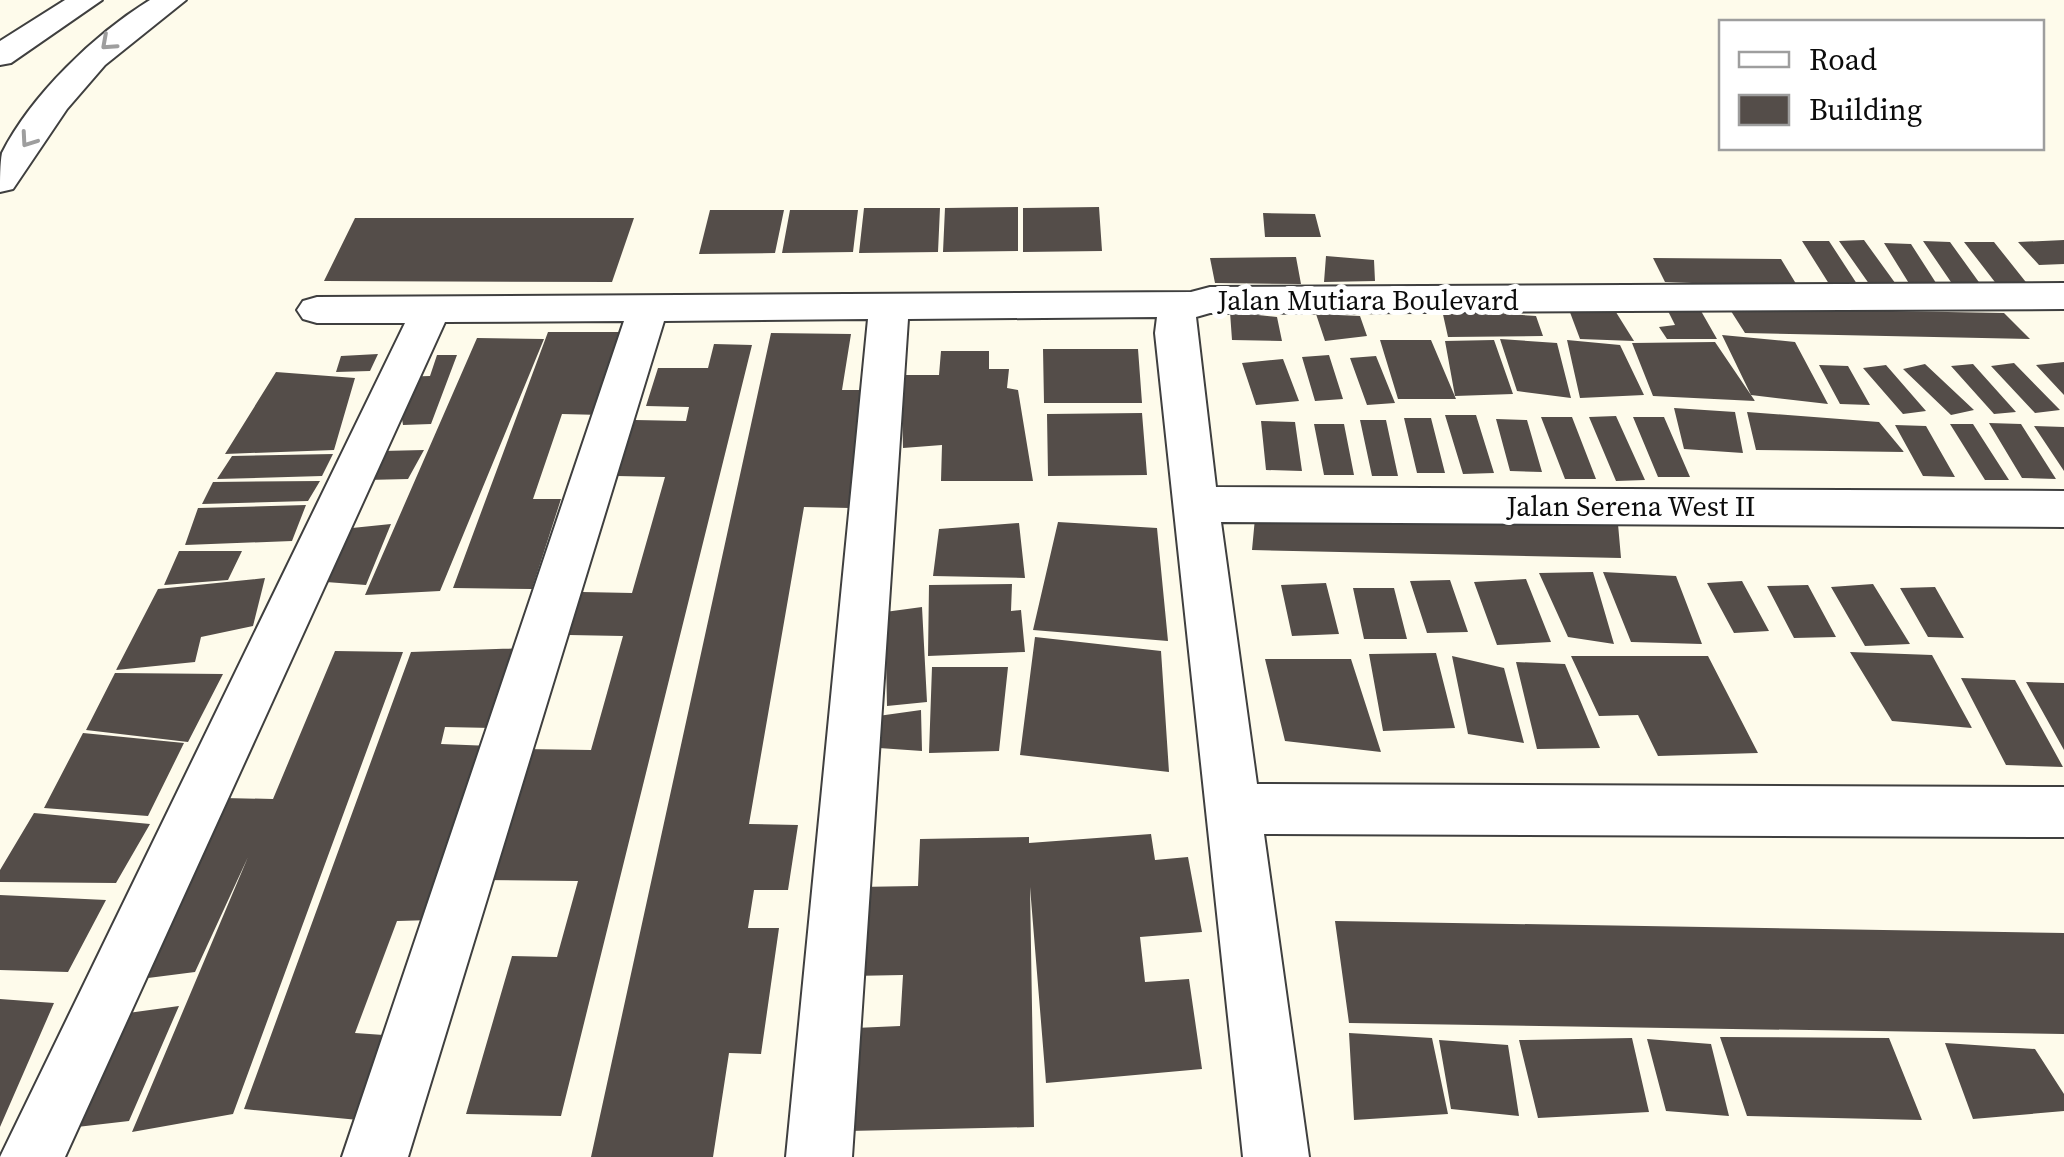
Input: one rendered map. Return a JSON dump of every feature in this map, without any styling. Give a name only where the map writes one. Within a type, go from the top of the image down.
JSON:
[{"type":"street","points":[[0,56],[43,24],[87,0]]},
{"type":"street","points":[[0,181],[78,70],[126,26],[171,0]]},
{"type":"street","name":"Jalan Mutiara Boulevard","points":[[1276,1157],[1175,333],[1177,310],[1210,300],[2064,296]]},
{"type":"street","points":[[317,310],[1188,304]]},
{"type":"street","points":[[819,1157],[889,306]]},
{"type":"street","points":[[375,1157],[648,308]]},
{"type":"street","points":[[31,1157],[431,310]]},
{"type":"street","name":"Jalan Serena West II","points":[[1198,504],[2064,508]]},
{"type":"street","points":[[1232,809],[2064,812]]},
{"type":"building","points":[[1018,207],[1018,251],[943,252],[945,208]]},
{"type":"building","points":[[1099,207],[1102,251],[1023,252],[1023,208]]},
{"type":"building","points":[[864,208],[940,208],[938,252],[859,253]]},
{"type":"building","points":[[710,210],[784,210],[775,253],[699,254]]},
{"type":"building","points":[[790,210],[858,210],[853,252],[782,253]]},
{"type":"building","points":[[1263,213],[1315,214],[1321,237],[1265,237]]},
{"type":"building","points":[[355,218],[634,218],[612,282],[324,281]]},
{"type":"building","points":[[1864,240],[1898,287],[1872,288],[1839,241]]},
{"type":"building","points":[[2064,240],[2064,264],[2039,265],[2018,242]]},
{"type":"building","points":[[1802,241],[1829,241],[1859,287],[1831,287]]},
{"type":"building","points":[[1923,241],[1950,242],[1981,285],[1953,285]]},
{"type":"building","points":[[1964,242],[1994,242],[2029,286],[1998,286]]},
{"type":"building","points":[[1884,243],[1911,244],[1938,286],[1910,285]]},
{"type":"building","points":[[1326,256],[1374,260],[1375,281],[1324,282]]},
{"type":"building","points":[[1296,257],[1301,284],[1215,283],[1210,258]]},
{"type":"building","points":[[1653,258],[1781,259],[1798,287],[1665,282]]},
{"type":"building","points":[[1665,305],[1701,311],[1717,339],[1667,339],[1659,327],[1675,325]]},
{"type":"building","points":[[1568,307],[1614,309],[1634,341],[1580,339]]},
{"type":"building","points":[[1729,308],[2004,313],[2030,339],[1745,333]]},
{"type":"building","points":[[1442,310],[1536,316],[1543,336],[1448,337]]},
{"type":"building","points":[[1230,312],[1277,317],[1282,341],[1232,340]]},
{"type":"building","points":[[1316,314],[1360,316],[1367,336],[1325,341]]},
{"type":"building","points":[[548,332],[628,332],[602,415],[562,414],[533,499],[561,499],[532,589],[453,588]]},
{"type":"building","points":[[771,333],[851,334],[842,390],[866,390],[850,508],[804,507],[749,824],[798,825],[788,890],[754,890],[748,928],[779,928],[761,1054],[729,1053],[713,1157],[591,1157]]},
{"type":"building","points":[[1722,335],[1795,342],[1828,404],[1751,395]]},
{"type":"building","points":[[477,338],[544,339],[440,591],[365,595]]},
{"type":"building","points":[[1500,339],[1557,343],[1571,398],[1517,391]]},
{"type":"building","points":[[1380,340],[1431,340],[1456,399],[1398,399]]},
{"type":"building","points":[[1494,340],[1513,394],[1455,396],[1445,341]]},
{"type":"building","points":[[1567,340],[1620,345],[1644,395],[1580,398]]},
{"type":"building","points":[[1715,342],[1755,401],[1653,396],[1632,343]]},
{"type":"building","points":[[714,344],[752,345],[561,1116],[466,1114],[512,956],[557,957],[578,881],[481,880],[523,749],[591,750],[623,636],[569,635],[582,592],[632,593],[665,477],[617,476],[635,420],[686,421],[689,407],[646,406],[658,368],[708,368]]},
{"type":"building","points":[[1043,349],[1138,349],[1142,403],[1044,403]]},
{"type":"building","points":[[941,351],[989,351],[989,369],[1009,369],[1007,388],[1018,390],[1033,481],[941,481],[942,445],[903,448],[901,375],[939,375]]},
{"type":"building","points":[[378,354],[370,371],[336,372],[341,356]]},
{"type":"building","points":[[437,355],[457,355],[431,424],[403,425],[395,377],[430,376]]},
{"type":"building","points":[[1329,355],[1343,399],[1315,401],[1302,357]]},
{"type":"building","points":[[1376,356],[1395,403],[1367,405],[1350,358]]},
{"type":"building","points":[[1283,359],[1299,401],[1256,405],[1242,363]]},
{"type":"building","points":[[2064,362],[2064,395],[2036,365]]},
{"type":"building","points":[[2014,363],[2060,410],[2035,413],[1991,366]]},
{"type":"building","points":[[1925,364],[1974,410],[1951,415],[1903,369]]},
{"type":"building","points":[[1973,364],[2016,412],[1994,414],[1951,366]]},
{"type":"building","points":[[1819,365],[1848,366],[1870,405],[1840,404]]},
{"type":"building","points":[[1886,365],[1926,411],[1903,414],[1863,368]]},
{"type":"building","points":[[276,372],[355,378],[334,450],[225,454]]},
{"type":"building","points":[[1674,408],[1735,412],[1743,453],[1684,449]]},
{"type":"building","points":[[1747,412],[1879,422],[1904,452],[1756,450]]},
{"type":"building","points":[[1142,413],[1147,475],[1048,476],[1047,414]]},
{"type":"building","points":[[1445,415],[1476,415],[1494,473],[1463,474]]},
{"type":"building","points":[[1616,416],[1645,480],[1616,481],[1589,417]]},
{"type":"building","points":[[1541,417],[1572,417],[1596,479],[1565,479]]},
{"type":"building","points":[[1633,417],[1664,417],[1690,477],[1658,477]]},
{"type":"building","points":[[1404,418],[1431,418],[1445,473],[1417,473]]},
{"type":"building","points":[[1496,419],[1527,420],[1542,472],[1510,471]]},
{"type":"building","points":[[1360,420],[1386,420],[1398,476],[1372,476]]},
{"type":"building","points":[[1261,421],[1295,422],[1302,471],[1266,470]]},
{"type":"building","points":[[1989,423],[2021,424],[2056,479],[2022,478]]},
{"type":"building","points":[[1314,424],[1344,424],[1354,475],[1324,475]]},
{"type":"building","points":[[1950,424],[1973,424],[2009,480],[1985,480]]},
{"type":"building","points":[[1895,425],[1926,426],[1955,477],[1923,476]]},
{"type":"building","points":[[2034,426],[2064,427],[2064,471]]},
{"type":"building","points":[[424,450],[408,479],[366,480],[382,451]]},
{"type":"building","points":[[333,454],[322,476],[217,479],[232,456]]},
{"type":"building","points":[[320,481],[308,501],[202,504],[213,482]]},
{"type":"building","points":[[306,505],[292,541],[185,545],[198,508]]},
{"type":"building","points":[[1255,518],[1618,524],[1621,558],[1252,550]]},
{"type":"building","points":[[1058,522],[1157,528],[1168,641],[1033,630]]},
{"type":"building","points":[[1019,523],[1025,578],[933,576],[939,529]]},
{"type":"building","points":[[391,524],[366,585],[326,582],[352,528]]},
{"type":"building","points":[[179,551],[242,551],[228,580],[164,585]]},
{"type":"building","points":[[1593,572],[1614,644],[1568,637],[1539,573]]},
{"type":"building","points":[[1603,572],[1676,576],[1702,644],[1631,642]]},
{"type":"building","points":[[265,578],[253,626],[201,637],[195,662],[116,670],[158,589]]},
{"type":"building","points":[[1526,579],[1551,642],[1497,645],[1474,582]]},
{"type":"building","points":[[1450,580],[1468,632],[1427,633],[1410,581]]},
{"type":"building","points":[[1742,581],[1769,631],[1734,633],[1707,583]]},
{"type":"building","points":[[1326,583],[1339,634],[1292,636],[1281,585]]},
{"type":"building","points":[[1012,584],[1011,611],[1021,610],[1025,652],[928,656],[929,585]]},
{"type":"building","points":[[1873,584],[1910,644],[1865,646],[1831,587]]},
{"type":"building","points":[[1808,585],[1836,637],[1794,638],[1767,586]]},
{"type":"building","points":[[1935,587],[1964,638],[1928,637],[1900,588]]},
{"type":"building","points":[[1353,588],[1394,588],[1407,639],[1364,639]]},
{"type":"building","points":[[922,607],[927,702],[887,706],[885,612]]},
{"type":"building","points":[[1035,637],[1161,651],[1169,772],[1020,755]]},
{"type":"building","points":[[527,648],[492,728],[445,727],[441,744],[491,746],[432,920],[397,921],[355,1033],[398,1036],[369,1121],[244,1109],[411,652]]},
{"type":"building","points":[[335,651],[403,652],[233,1114],[132,1132],[248,857],[195,972],[148,978],[224,798],[273,799]]},
{"type":"building","points":[[1850,652],[1932,655],[1972,728],[1892,721]]},
{"type":"building","points":[[1436,653],[1455,728],[1383,731],[1369,654]]},
{"type":"building","points":[[1452,656],[1504,668],[1524,743],[1468,734]]},
{"type":"building","points":[[1571,656],[1708,656],[1758,753],[1658,756],[1638,715],[1599,716]]},
{"type":"building","points":[[1265,659],[1351,659],[1381,752],[1285,741]]},
{"type":"building","points":[[1516,662],[1565,664],[1600,748],[1537,749]]},
{"type":"building","points":[[932,667],[1008,667],[999,751],[929,753]]},
{"type":"building","points":[[115,673],[223,674],[188,742],[86,730]]},
{"type":"building","points":[[1961,678],[2015,680],[2063,767],[2006,765]]},
{"type":"building","points":[[2026,682],[2064,683],[2064,750]]},
{"type":"building","points":[[921,710],[922,751],[879,748],[878,716]]},
{"type":"building","points":[[83,733],[184,743],[148,816],[44,808]]},
{"type":"building","points":[[34,813],[150,824],[116,883],[0,882],[0,870]]},
{"type":"building","points":[[1151,834],[1155,860],[1188,857],[1202,932],[1140,937],[1145,982],[1189,979],[1202,1069],[1046,1083],[1030,887],[1034,1127],[848,1131],[855,1028],[900,1026],[903,975],[850,976],[857,887],[918,886],[920,839],[1029,837],[1029,843]]},
{"type":"building","points":[[0,895],[106,900],[68,972],[0,970]]},
{"type":"building","points":[[1335,921],[2064,933],[2064,1034],[1349,1023]]},
{"type":"building","points":[[0,999],[54,1003],[0,1127]]},
{"type":"building","points":[[179,1006],[129,1121],[77,1127],[128,1013]]},
{"type":"building","points":[[1349,1033],[1432,1038],[1448,1114],[1354,1120]]},
{"type":"building","points":[[1720,1037],[1889,1038],[1922,1120],[1747,1116]]},
{"type":"building","points":[[1632,1038],[1649,1112],[1538,1118],[1519,1040]]},
{"type":"building","points":[[1647,1039],[1711,1044],[1729,1116],[1666,1111]]},
{"type":"building","points":[[1439,1040],[1508,1045],[1519,1116],[1451,1109]]},
{"type":"building","points":[[1945,1043],[2035,1049],[2064,1094],[2064,1111],[1973,1119]]}]
